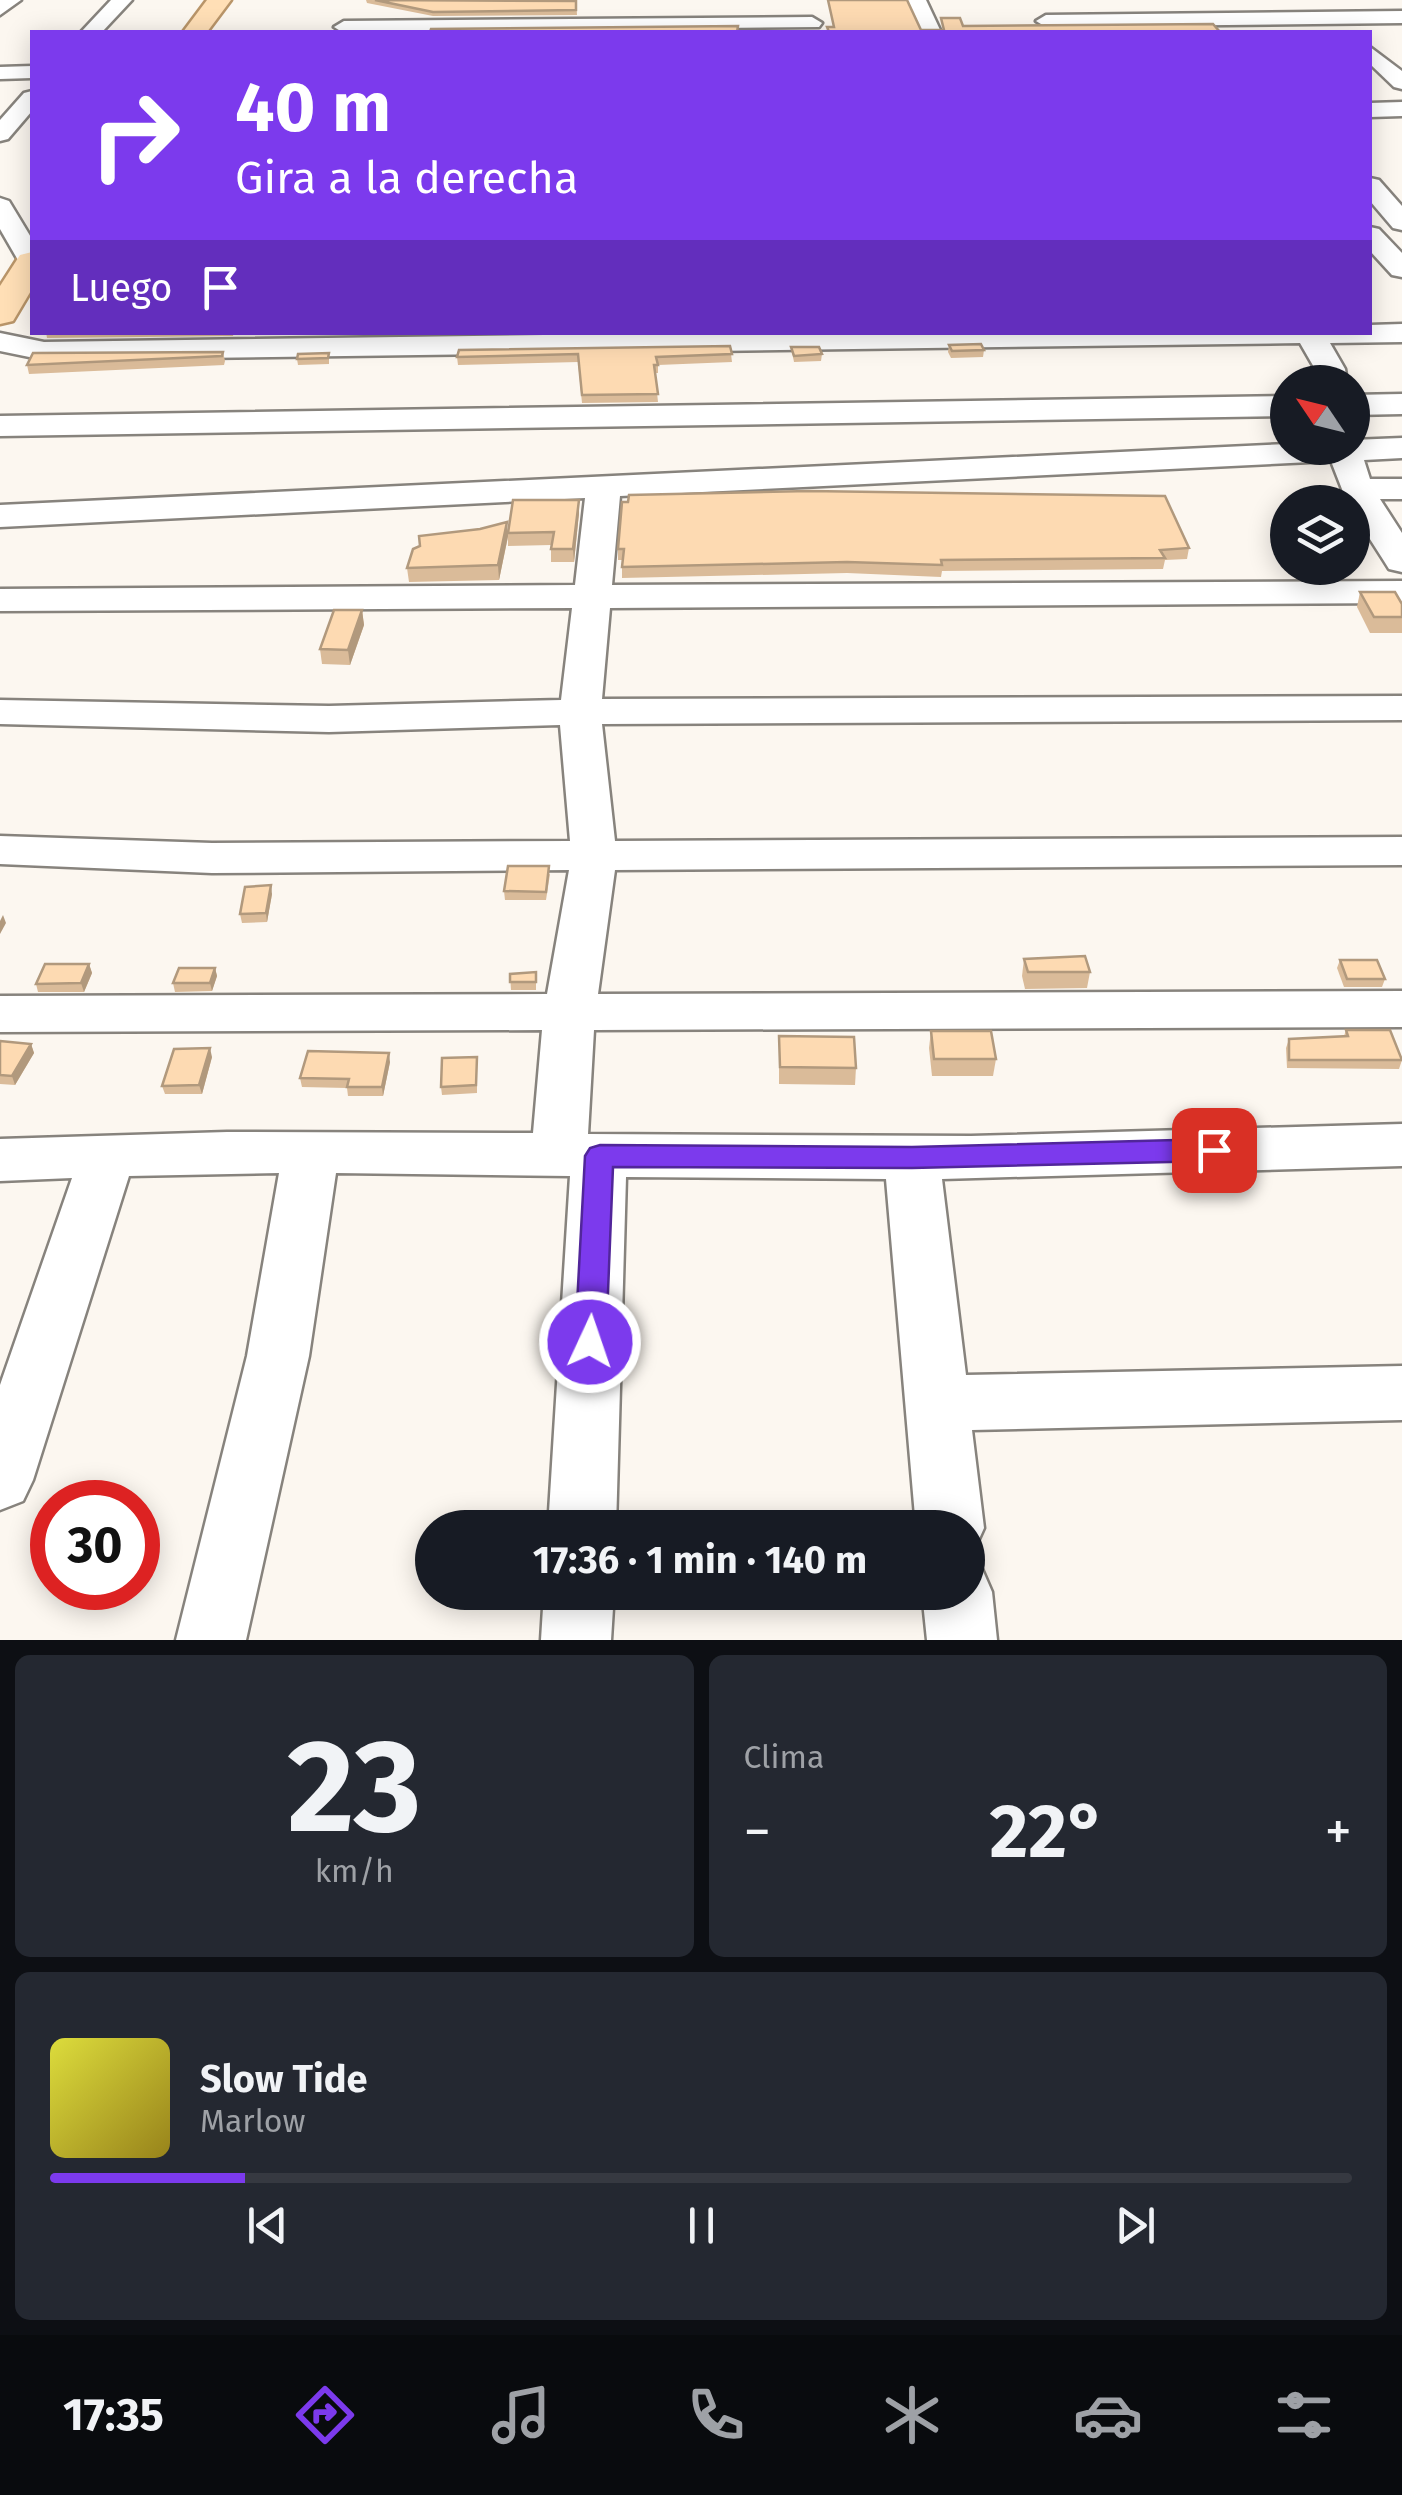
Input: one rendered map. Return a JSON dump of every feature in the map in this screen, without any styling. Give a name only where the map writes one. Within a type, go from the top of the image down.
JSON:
[{"type":"main road","points":[[197,30],[218,0]]},
{"type":"main road","points":[[0,313],[30,265]]},
{"type":"street","points":[[0,10],[11,0]]},
{"type":"street","points":[[92,30],[122,0]]},
{"type":"street","points":[[356,0],[342,30],[814,28],[806,0]]},
{"type":"street","points":[[517,29],[524,0]]},
{"type":"street","points":[[626,28],[628,0]]},
{"type":"street","points":[[916,0],[930,30]]},
{"type":"street","points":[[1034,0],[1050,27],[1340,25],[1402,18]]},
{"type":"street","points":[[1213,0],[1232,26]]},
{"type":"street","points":[[1314,0],[1340,25]]},
{"type":"street","points":[[1372,55],[1391,74]]},
{"type":"street","points":[[0,73],[30,72]]},
{"type":"street","points":[[4,132],[30,100]]},
{"type":"street","points":[[1372,110],[1402,109]]},
{"type":"street","points":[[4,132],[30,119]]},
{"type":"street","points":[[1372,182],[1402,178]]},
{"type":"street","points":[[1372,185],[1402,225],[1372,232]]},
{"type":"street","points":[[0,206],[30,258]]},
{"type":"street","points":[[1372,234],[1402,269]]},
{"type":"street","points":[[1372,334],[1402,334]]},
{"type":"street","points":[[0,342],[44,351],[181,341],[1136,335]]},
{"type":"street","points":[[1311,335],[1328,365]]},
{"type":"street","points":[[672,338],[680,482]]},
{"type":"street","points":[[1370,405],[1402,404]]},
{"type":"street","points":[[0,426],[1270,406]]},
{"type":"street","points":[[1370,449],[1402,448]]},
{"type":"street","points":[[0,516],[1270,453]]},
{"type":"street","points":[[582,1510],[580,1156],[568,1015],[594,857],[580,712],[604,486]]},
{"type":"street","points":[[1370,490],[1402,489]]},
{"type":"street","points":[[1370,511],[1402,560]]},
{"type":"street","points":[[0,600],[1402,592]]},
{"type":"street","points":[[0,712],[330,719],[580,712],[1402,708]]},
{"type":"street","points":[[0,850],[212,858],[1402,852]]},
{"type":"street","points":[[0,1014],[568,1015],[1402,1009]]},
{"type":"street","points":[[0,1160],[108,1154],[311,1152],[912,1158],[1402,1145]]},
{"type":"street","points":[[211,1640],[278,1356],[311,1152]]},
{"type":"street","points":[[0,1480],[108,1154]]},
{"type":"street","points":[[912,1158],[948,1510]]},
{"type":"street","points":[[938,1403],[1402,1393]]},
{"type":"street","points":[[576,1640],[577,1610]]},
{"type":"street","points":[[959,1610],[962,1640]]},
{"type":"building","points":[[375,0],[576,1],[576,10],[433,12]]},
{"type":"building","points":[[828,0],[907,0],[921,30],[827,27],[834,27]]},
{"type":"building","points":[[941,18],[960,18],[963,26],[1213,24],[1218,30],[944,30]]},
{"type":"building","points":[[738,26],[737,30],[431,29]]},
{"type":"building","points":[[981,344],[984,350],[952,351],[949,345]]},
{"type":"building","points":[[730,346],[732,354],[656,357],[658,394],[582,395],[578,354],[457,357],[459,350]]},
{"type":"building","points":[[791,347],[819,347],[822,354],[794,356]]},
{"type":"building","points":[[223,352],[222,356],[27,365],[33,353]]},
{"type":"building","points":[[329,353],[328,358],[297,359],[298,354]]},
{"type":"building","points":[[809,491],[1165,496],[1189,548],[1160,550],[1165,558],[941,560],[942,565],[847,562],[622,567],[624,549],[618,549],[622,502],[628,502],[629,495]]},
{"type":"building","points":[[513,500],[579,500],[573,549],[551,549],[554,532],[508,533]]},
{"type":"building","points":[[507,522],[498,565],[407,568],[413,549],[420,546],[419,536]]},
{"type":"building","points":[[1360,592],[1395,592],[1402,604],[1402,617],[1374,617]]},
{"type":"building","points":[[334,610],[362,610],[348,650],[320,649]]},
{"type":"building","points":[[508,866],[549,866],[546,892],[504,891]]},
{"type":"building","points":[[271,885],[266,913],[240,914],[245,887]]},
{"type":"building","points":[[1085,956],[1090,972],[1028,972],[1024,959]]},
{"type":"building","points":[[1340,960],[1377,960],[1385,979],[1347,979]]},
{"type":"building","points":[[45,964],[89,964],[81,983],[36,984]]},
{"type":"building","points":[[179,968],[215,968],[210,983],[173,983]]},
{"type":"building","points":[[536,972],[536,982],[510,982],[510,974]]},
{"type":"building","points":[[1346,1030],[1390,1030],[1402,1060],[1289,1060],[1289,1039],[1348,1036]]},
{"type":"building","points":[[931,1031],[991,1031],[996,1059],[934,1059]]},
{"type":"building","points":[[779,1036],[854,1037],[856,1068],[780,1067]]},
{"type":"building","points":[[0,1041],[31,1044],[12,1076],[0,1075]]},
{"type":"building","points":[[210,1048],[199,1085],[162,1086],[174,1049]]},
{"type":"building","points":[[308,1051],[389,1053],[382,1087],[347,1087],[349,1079],[300,1078]]},
{"type":"building","points":[[477,1057],[476,1085],[441,1087],[442,1058]]},
{"type":"route","points":[[590,1342],[600,1156],[912,1158],[1214,1150]]}]
